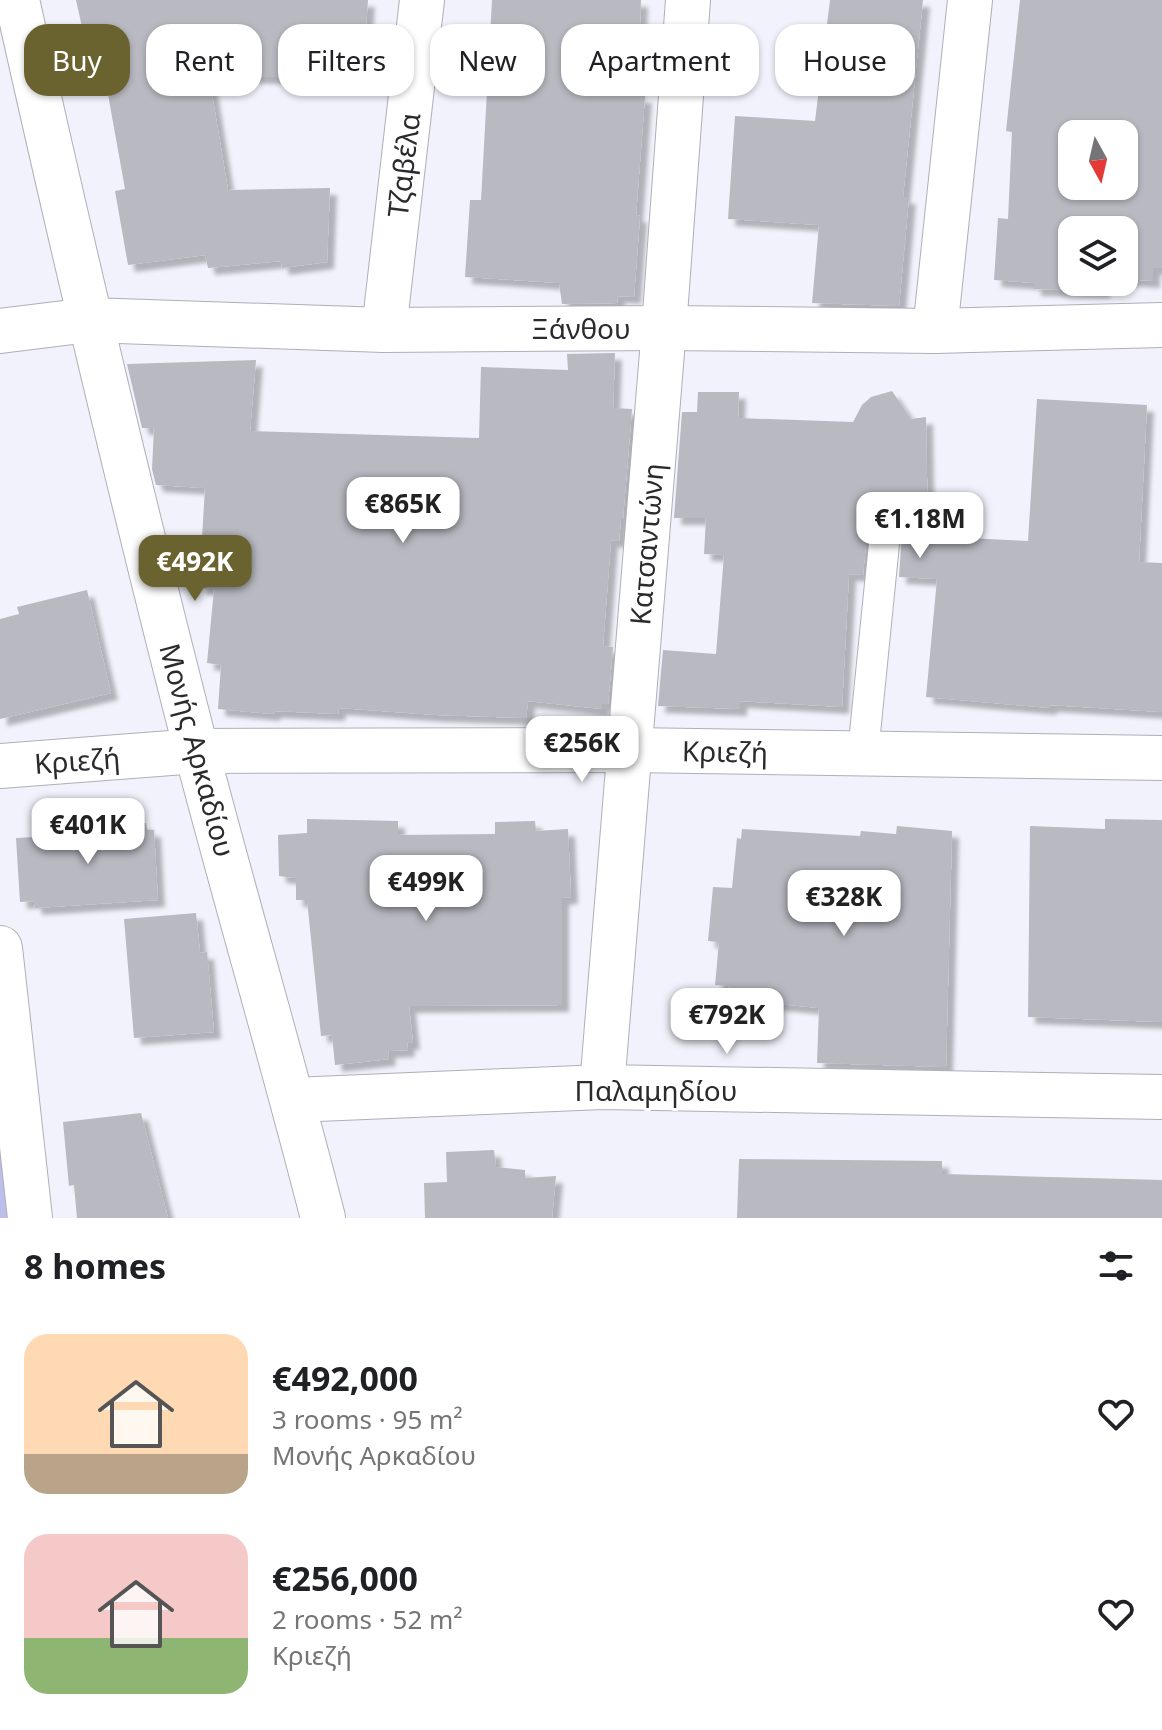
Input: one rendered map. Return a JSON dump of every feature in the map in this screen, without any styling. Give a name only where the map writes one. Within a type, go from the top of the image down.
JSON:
[{"type":"street","name":"Μονής Αρκαδίου","points":[[17,0],[89,320],[197,751],[323,1218]]},
{"type":"street","name":"Τζαβέλα","points":[[384,330],[422,0]]},
{"type":"street","name":"Κατσαντώνη","points":[[602,1087],[688,0]]},
{"type":"street","points":[[935,331],[970,0]]},
{"type":"street","name":"Ξάνθου","points":[[0,331],[89,320],[384,330],[664,328],[935,331],[1162,325]]},
{"type":"street","name":"Κριεζή","points":[[0,766],[197,751],[629,750],[1162,758]]},
{"type":"street","points":[[0,948],[30,1218]]},
{"type":"street","name":"Παλαμηδίου","points":[[293,1100],[602,1087],[1162,1097]]},
{"type":"lane","points":[[863,753],[886,524]]},
{"type":"shaded area","points":[[0,1065],[18,1218],[0,1218]]},
{"type":"building","points":[[76,0],[368,0],[366,24],[278,24],[278,77],[262,77],[262,24],[146,24],[146,96],[212,96],[228,190],[330,188],[327,262],[282,268],[281,261],[208,268],[205,255],[128,265],[115,191],[125,189],[108,96],[130,96],[130,24],[81,24]]},
{"type":"building","points":[[492,0],[641,0],[640,24],[561,24],[561,96],[645,96],[636,215],[640,216],[634,297],[618,296],[617,303],[562,304],[559,283],[465,277],[470,200],[481,200],[487,96],[545,96],[545,24],[491,24]]},
{"type":"building","points":[[830,0],[923,0],[915,79],[915,24],[827,24]]},
{"type":"building","points":[[1020,0],[1162,0],[1162,268],[1153,268],[1153,281],[1138,280],[1138,216],[1058,216],[1058,290],[1034,289],[1034,283],[994,280],[998,218],[1008,219],[1012,132],[1006,131]]},
{"type":"building","points":[[818,96],[913,96],[903,197],[909,197],[899,306],[812,303],[819,225],[728,219],[735,116],[815,121]]},
{"type":"building","points":[[615,353],[613,408],[632,409],[623,518],[619,541],[611,540],[603,646],[613,647],[608,704],[602,704],[602,709],[528,701],[526,718],[339,708],[338,714],[274,711],[273,714],[218,709],[221,665],[207,663],[214,589],[199,588],[205,488],[156,485],[152,469],[154,428],[142,428],[127,364],[256,360],[250,431],[479,438],[481,367],[568,370],[567,354]]},
{"type":"building","points":[[892,391],[911,419],[926,417],[928,536],[1028,541],[1037,399],[1147,405],[1139,562],[1162,563],[1162,712],[1050,705],[1050,708],[926,697],[937,579],[899,577],[903,517],[887,506],[878,508],[868,521],[863,575],[849,574],[842,707],[740,701],[740,709],[658,706],[663,650],[716,654],[724,555],[704,554],[706,518],[674,518],[682,412],[697,412],[698,392],[739,392],[738,418],[853,422],[862,405],[871,397]]},
{"type":"building","points":[[87,590],[111,693],[0,719],[0,619],[19,614],[17,607]]},
{"type":"building","points":[[307,819],[398,821],[398,835],[495,834],[495,822],[535,821],[536,831],[568,829],[571,897],[562,898],[562,1005],[409,1006],[413,1043],[407,1043],[408,1050],[388,1051],[389,1059],[335,1065],[332,1035],[321,1036],[307,900],[296,900],[296,878],[279,876],[278,835],[307,833]]},
{"type":"building","points":[[1105,819],[1162,820],[1162,1022],[1028,1017],[1030,826],[1105,829]]},
{"type":"building","points":[[146,823],[147,830],[154,830],[158,900],[35,908],[34,901],[20,902],[16,838],[35,837],[35,831]]},
{"type":"building","points":[[897,826],[952,831],[946,1067],[817,1063],[819,1008],[728,999],[729,986],[715,985],[719,942],[708,941],[713,887],[732,888],[737,838],[741,839],[742,829],[860,836],[861,831],[896,834]]},
{"type":"building","points":[[196,913],[200,953],[207,952],[214,1032],[134,1038],[124,919]]},
{"type":"building","points":[[141,1113],[168,1218],[77,1218],[74,1185],[69,1186],[63,1122]]},
{"type":"building","points":[[494,1150],[496,1167],[525,1170],[525,1178],[556,1176],[552,1218],[425,1218],[424,1183],[447,1182],[446,1152]]},
{"type":"building","points":[[739,1159],[942,1161],[942,1174],[1162,1180],[1162,1218],[737,1218]]}]
